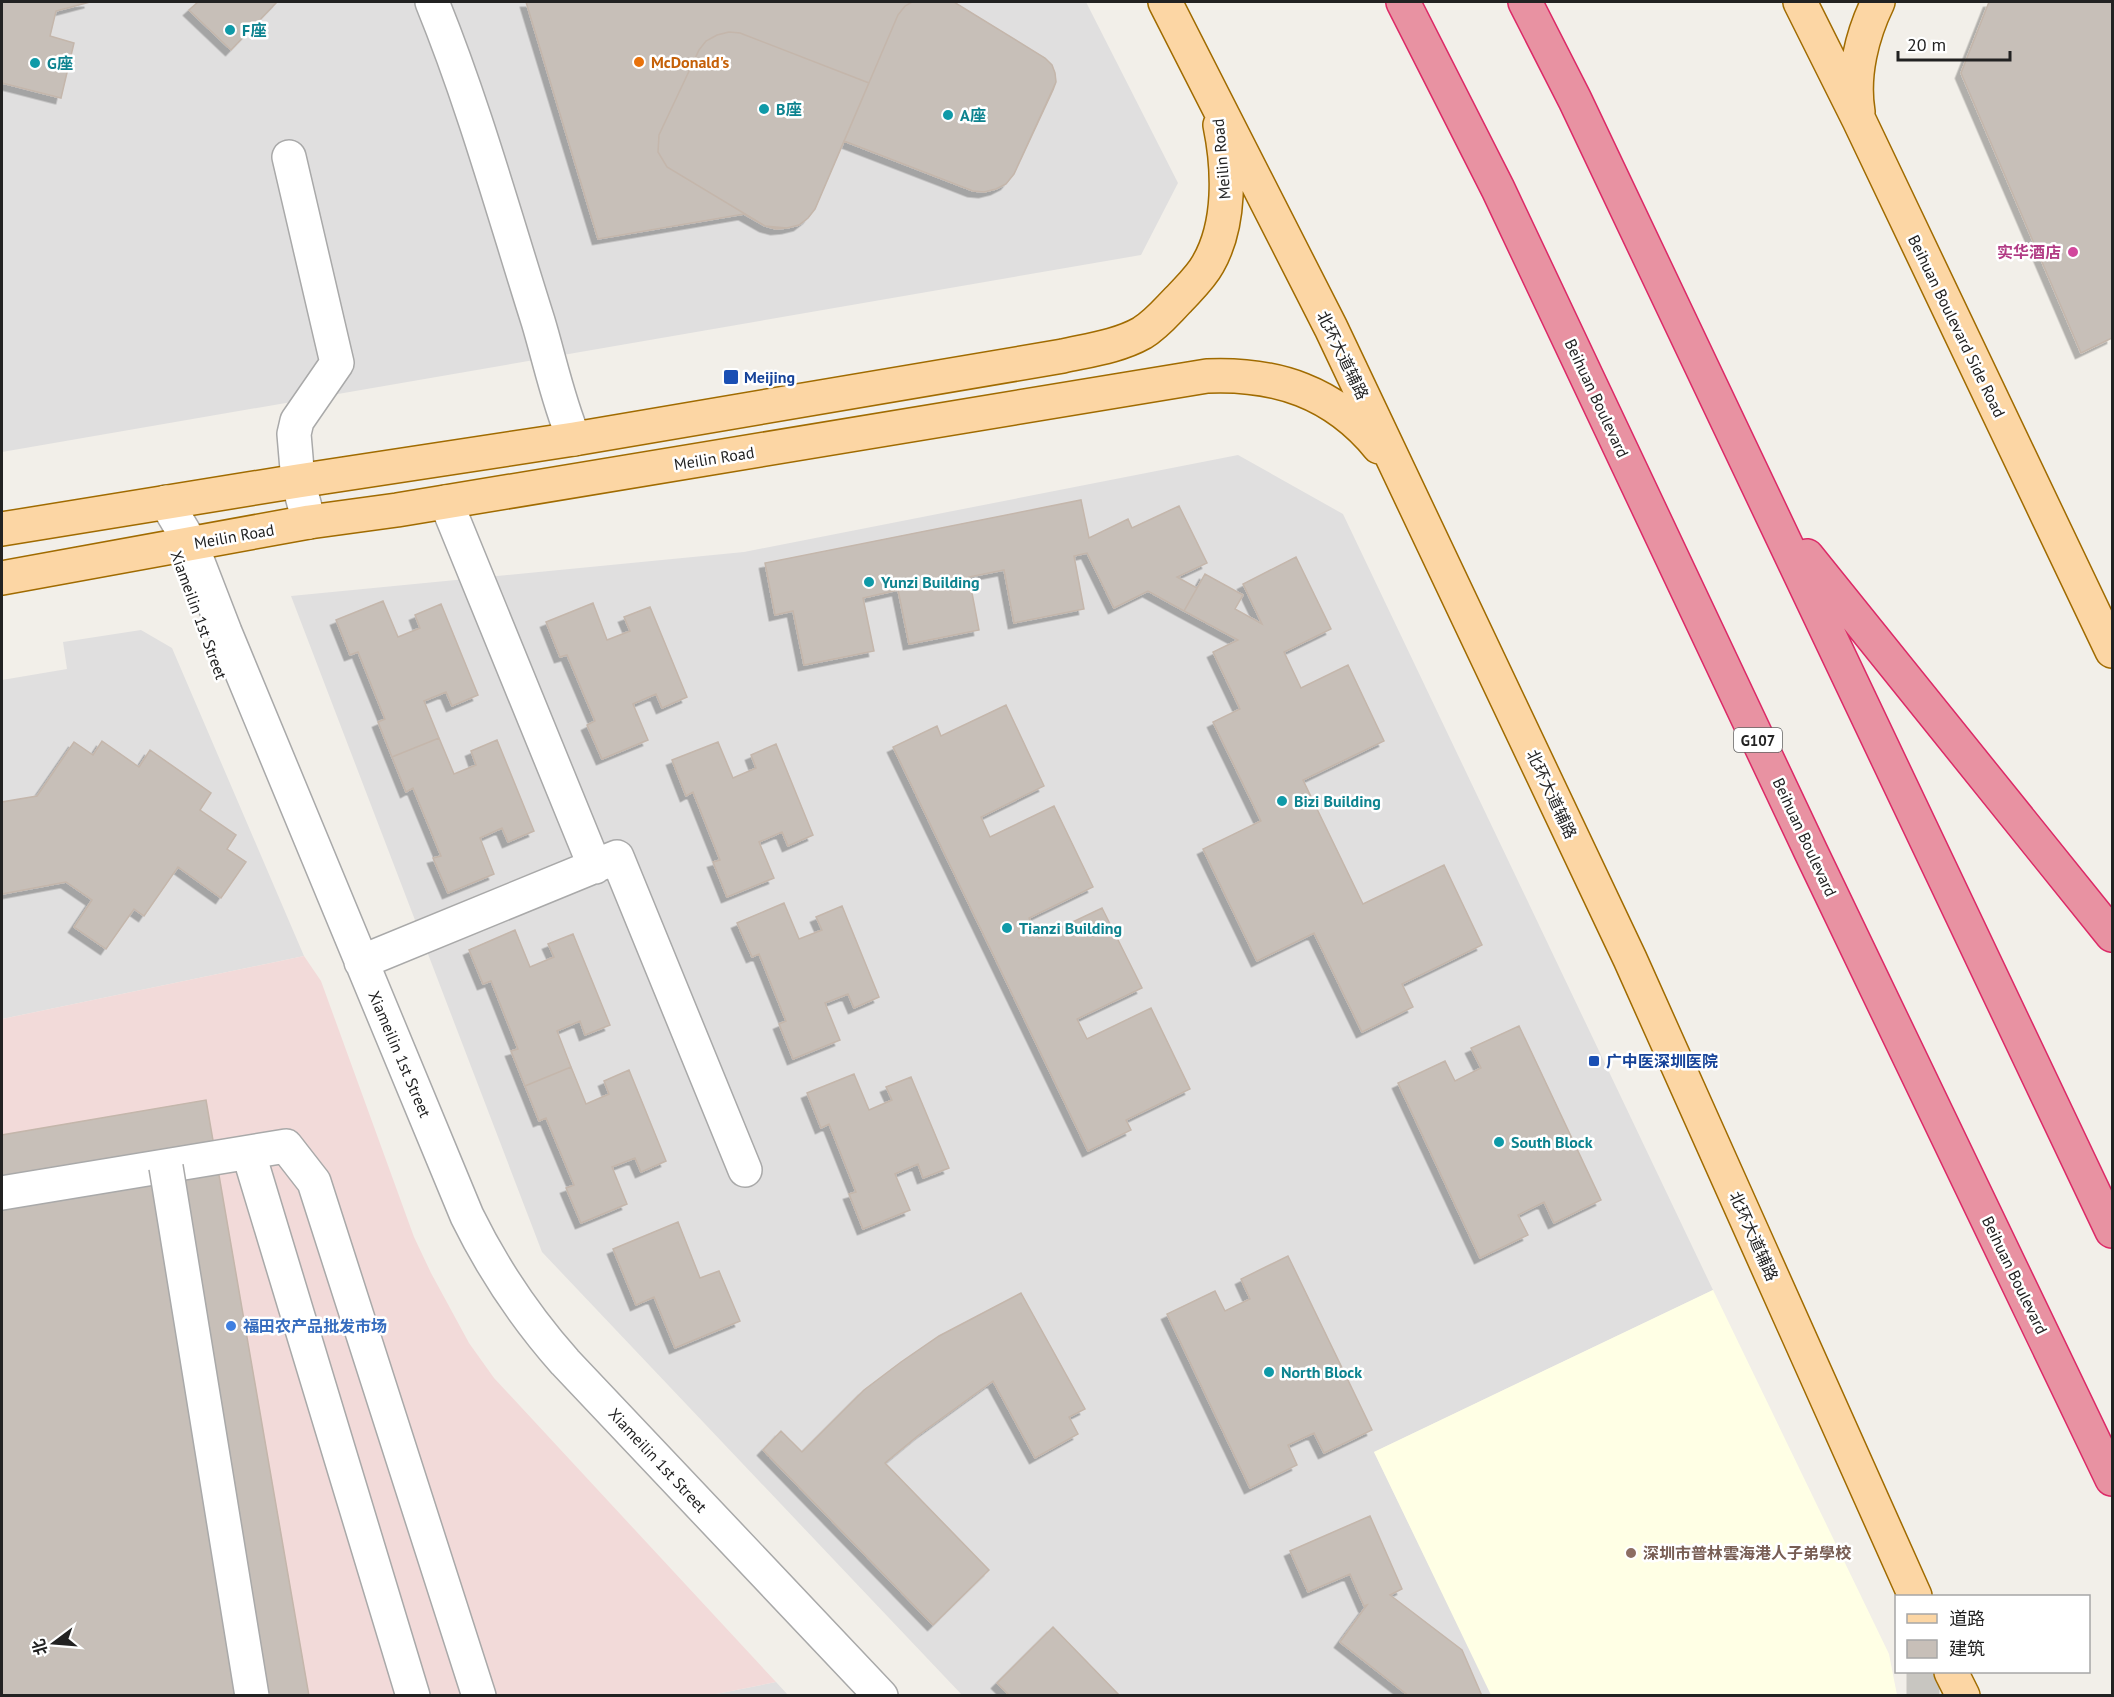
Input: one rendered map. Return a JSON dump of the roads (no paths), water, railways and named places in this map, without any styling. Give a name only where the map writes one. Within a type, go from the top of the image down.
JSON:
[{"type":"highway","name":"Beihuan Boulevard","points":[[1403,2],[1498,189],[1811,852],[2112,1479]]},
{"type":"highway","points":[[1525,2],[1580,111],[2112,1231]]},
{"type":"highway","points":[[1772,513],[2112,935]]},
{"type":"main road","name":"北环大道辅路","points":[[1165,2],[1330,328],[1630,959],[1915,1595]]},
{"type":"main road","name":"Beihuan Boulevard Side Road","points":[[1800,2],[1859,120],[2112,651]]},
{"type":"main road","points":[[1859,120],[1856,102],[1858,63],[1865,34],[1878,2]]},
{"type":"main road","name":"Meilin Road","points":[[2,529],[574,439],[1064,356],[1113,344],[1141,333],[1155,324],[1208,265],[1220,235],[1225,209],[1225,184],[1221,133],[1212,94]]},
{"type":"main road","name":"Meilin Road","points":[[2,578],[309,522],[446,502],[1195,378],[1234,375],[1298,387],[1336,406],[1371,436],[1397,469]]},
{"type":"main road","points":[[1952,1673],[1963,1695]]},
{"type":"street","points":[[432,2],[466,94],[546,349],[564,415],[574,439]]},
{"type":"street","points":[[289,157],[337,363],[297,421],[294,434],[298,481],[309,522]]},
{"type":"street","name":"Xiameilin 1st Street","points":[[166,502],[182,546],[215,662],[443,1202],[482,1280],[528,1348],[552,1376],[850,1695]]},
{"type":"street","points":[[446,502],[595,867]]},
{"type":"street","name":"Xiameilin 1st Street","points":[[182,546],[228,641],[467,1216],[486,1253],[510,1291],[565,1362],[881,1695]]},
{"type":"street","points":[[361,962],[617,857],[745,1170]]},
{"type":"street","points":[[2,1193],[286,1146],[314,1182],[479,1695]]},
{"type":"street","points":[[251,1161],[413,1695]]},
{"type":"street","points":[[166,1167],[252,1695]]},
{"type":"tunnel","points":[[1923,1673],[1923,1696]]},
{"type":"place","name":"F座","points":[[230,30]]},
{"type":"place","name":"McDonald's","points":[[639,62]]},
{"type":"place","name":"G座","points":[[35,63]]},
{"type":"place","name":"B座","points":[[764,109]]},
{"type":"place","name":"A座","points":[[948,115]]},
{"type":"place","name":"实华酒店","points":[[2073,252]]},
{"type":"place","name":"Meijing","points":[[731,377]]},
{"type":"place","name":"Yunzi Building","points":[[869,582]]},
{"type":"place","name":"Bizi Building","points":[[1282,801]]},
{"type":"place","name":"Tianzi Building","points":[[1007,928]]},
{"type":"place","name":"广中医深圳医院","points":[[1594,1061]]},
{"type":"place","name":"South Block","points":[[1499,1142]]},
{"type":"place","name":"福田农产品批发市场","points":[[231,1326]]},
{"type":"place","name":"North Block","points":[[1269,1372]]},
{"type":"place","name":"深圳市普林雲海港人子弟學校","points":[[1631,1553]]}]
